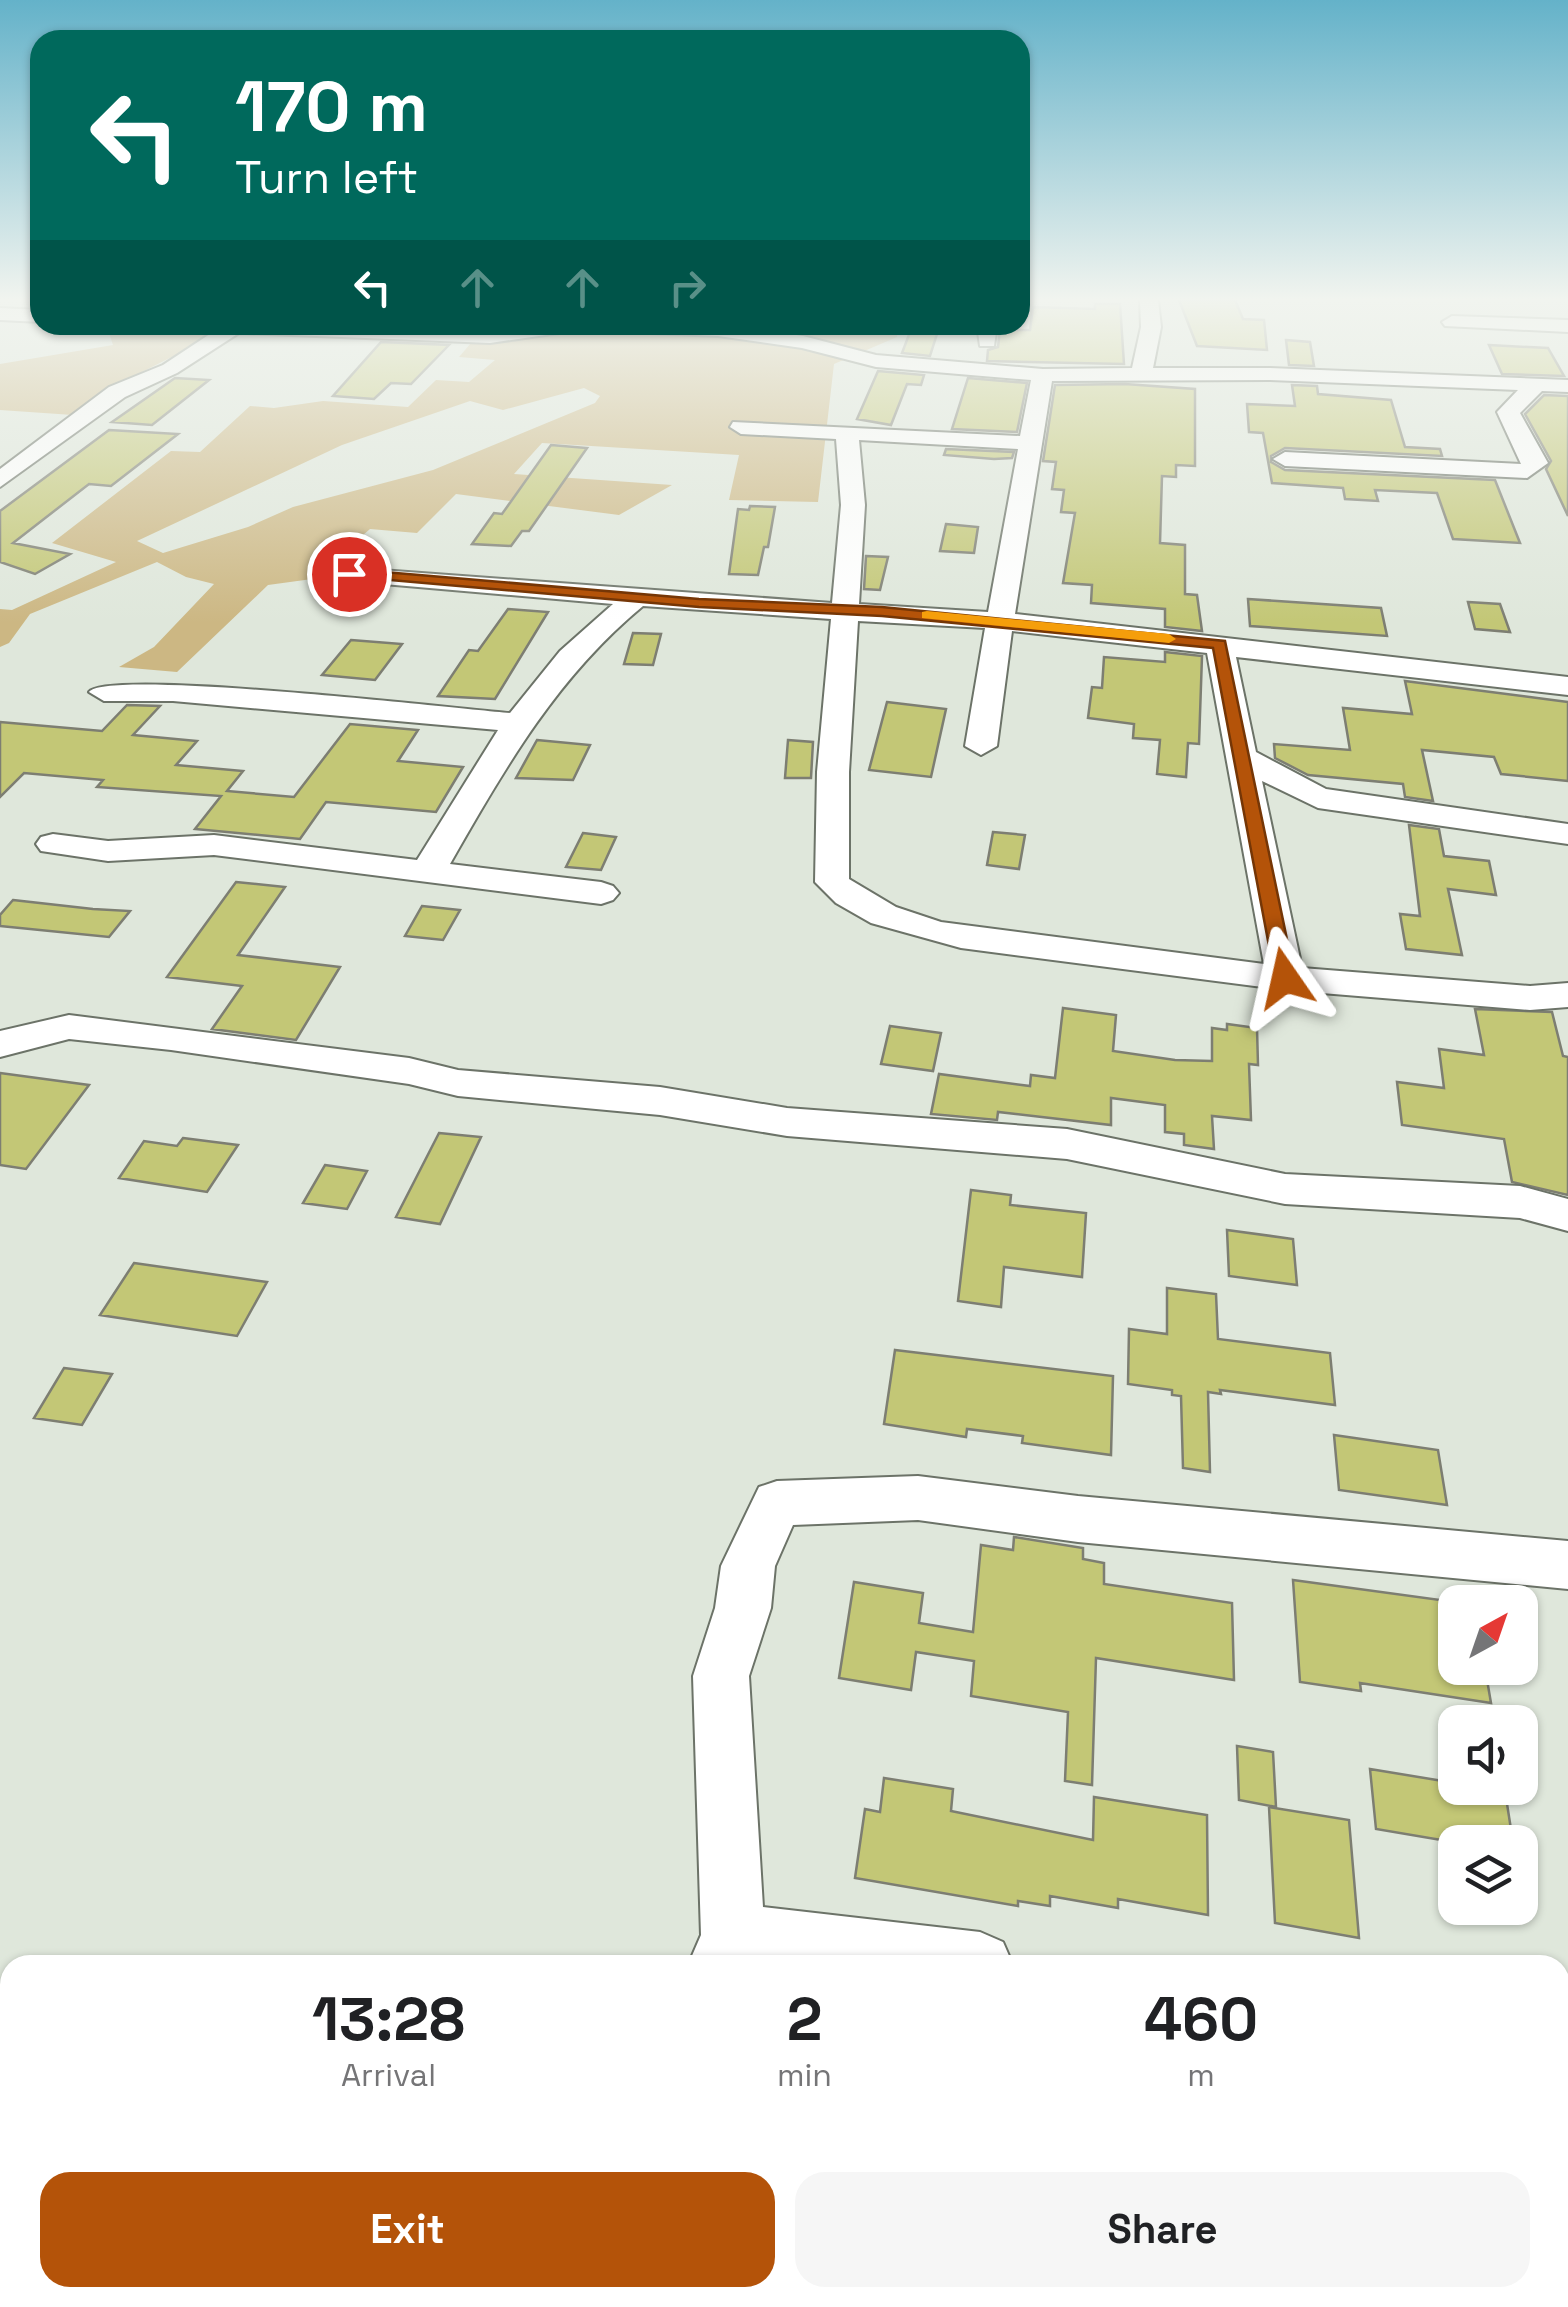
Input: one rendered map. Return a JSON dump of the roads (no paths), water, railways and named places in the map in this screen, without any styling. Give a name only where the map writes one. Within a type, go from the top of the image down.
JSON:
[{"type":"street","points":[[0,480],[96,408]]},
{"type":"street","points":[[980,746],[999,621],[1012,568],[1015,518],[1037,408]]},
{"type":"street","points":[[1285,460],[1526,472],[1536,462],[1508,412],[1512,408]]},
{"type":"street","points":[[741,427],[1030,443]]},
{"type":"street","points":[[847,433],[854,505],[843,608],[832,882],[850,898],[931,932],[1285,978],[1530,998],[1568,996]]},
{"type":"street","points":[[349,574],[636,598],[843,608],[999,621],[1568,686]]},
{"type":"street","points":[[428,871],[554,670],[592,631],[636,598]]},
{"type":"street","points":[[1220,644],[1285,978]]},
{"type":"street","points":[[104,692],[173,692],[518,723]]},
{"type":"street","points":[[1242,756],[1318,798],[1568,834]]},
{"type":"street","points":[[54,844],[108,851],[214,845],[602,893]]},
{"type":"street","points":[[0,1044],[69,1027],[172,1037],[409,1070],[458,1083],[660,1101],[788,1122],[1067,1144],[1285,1189],[1520,1202],[1568,1215]]},
{"type":"street","points":[[811,1955],[727,1950],[721,1676],[743,1608],[748,1566],[778,1503],[918,1498],[1078,1519],[1568,1564]]}]
